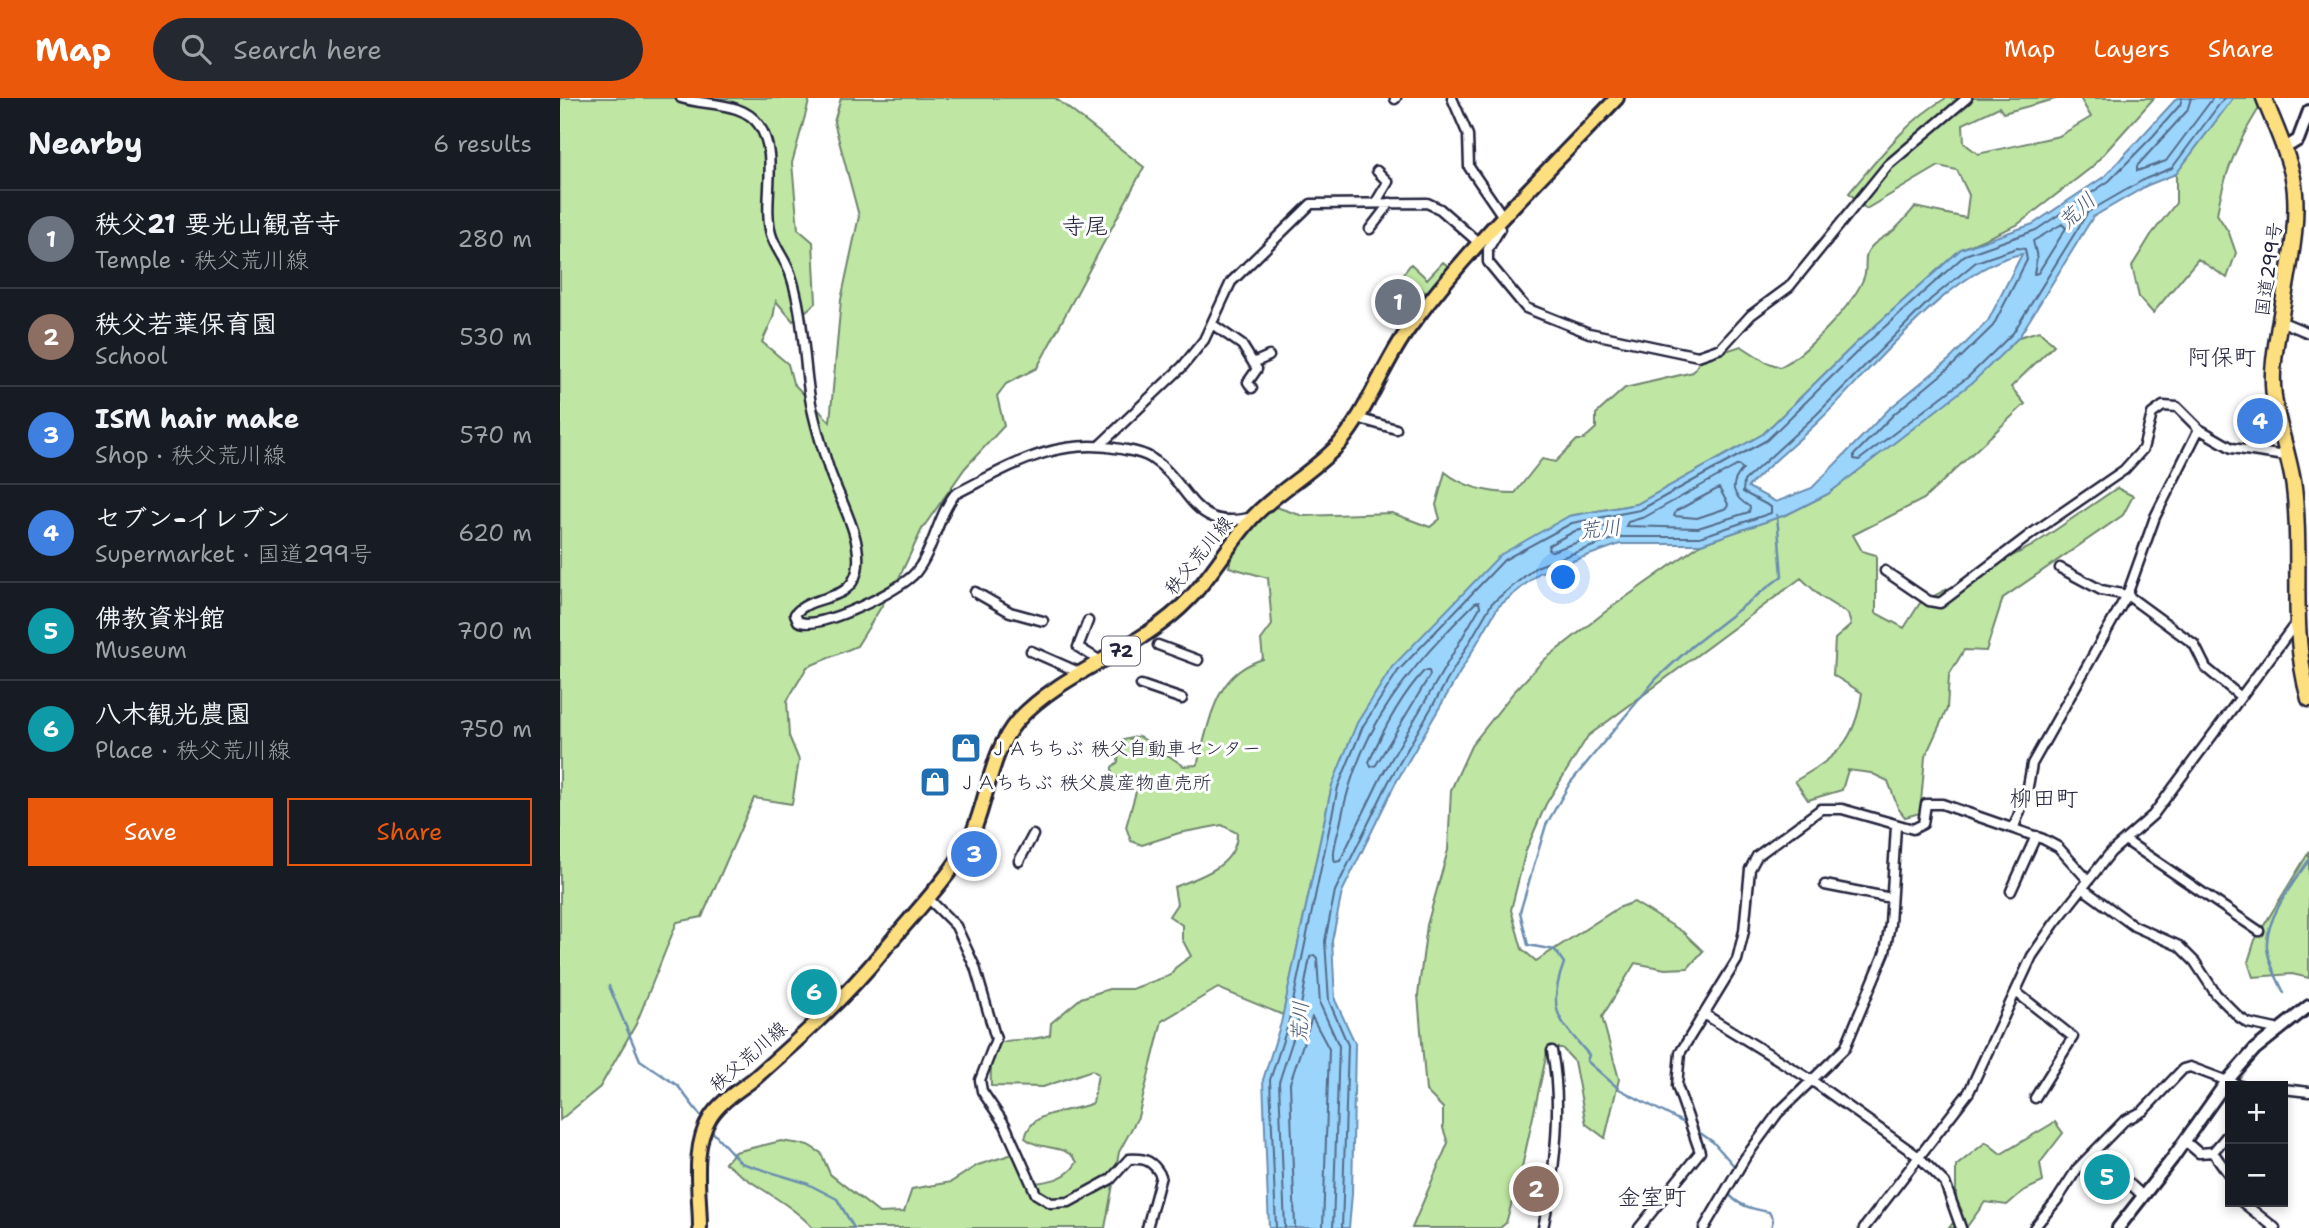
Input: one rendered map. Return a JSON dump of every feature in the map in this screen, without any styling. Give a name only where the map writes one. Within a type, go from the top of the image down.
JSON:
[{"type":"highway","name":"国道299号","points":[[2264,98],[2285,148],[2293,179],[2295,220],[2273,375],[2286,456],[2294,485],[2296,622],[2309,699]]},
{"type":"main road","name":"秩父荒川線","points":[[700,1228],[701,1135],[715,1110],[850,990],[966,846],[979,820],[1007,734],[1030,710],[1170,618],[1217,567],[1253,517],[1324,458],[1357,418],[1408,330],[1479,243],[1617,98]]},
{"type":"street","points":[[681,98],[734,107],[757,122],[765,138],[771,234],[790,272],[801,317],[810,399],[829,468],[855,540],[857,573],[842,592],[831,599],[811,602],[798,610],[795,614],[798,621],[803,624],[825,621],[911,578],[955,494],[1026,458],[1066,446],[1100,445],[1151,458],[1212,519],[1235,522],[1253,517]]},
{"type":"street","points":[[1452,98],[1468,135],[1469,167],[1500,222],[1500,229],[1488,249],[1488,261],[1526,308],[1589,333],[1698,356],[1721,348],[1751,315],[1790,287],[1888,165],[1967,98]]},
{"type":"street","points":[[2285,148],[2298,140],[2309,111]]},
{"type":"street","points":[[1376,202],[1388,182],[1377,172]]},
{"type":"street","points":[[1100,445],[1182,367],[1204,340],[1231,282],[1305,208],[1318,202],[1415,201],[1440,209],[1479,243]]},
{"type":"street","points":[[1370,229],[1390,202]]},
{"type":"street","points":[[2280,321],[2309,333]]},
{"type":"street","points":[[1212,324],[1242,345],[1257,369],[1248,382],[1252,388]]},
{"type":"street","points":[[1253,363],[1269,356]]},
{"type":"street","points":[[1885,571],[1929,601],[1940,603],[2031,534],[2124,470],[2143,449],[2152,414],[2163,406],[2177,407],[2199,429],[2246,453],[2286,456]]},
{"type":"street","points":[[1357,418],[1396,429]]},
{"type":"street","points":[[2014,827],[2027,792],[2032,764],[2127,595],[2155,517],[2199,429]]},
{"type":"street","points":[[2060,568],[2101,590],[2127,595],[2194,644],[2206,668],[2241,697]]},
{"type":"street","points":[[975,592],[1010,612],[1043,621]]},
{"type":"street","points":[[1088,621],[1078,646],[1102,662]]},
{"type":"street","points":[[1864,1228],[1969,1092],[2032,956],[2111,852],[2153,815],[2296,622]]},
{"type":"street","points":[[1158,645],[1198,660]]},
{"type":"street","points":[[1031,651],[1083,674]]},
{"type":"street","points":[[1141,685],[1182,699]]},
{"type":"street","points":[[1639,1228],[1700,1152],[1677,1086],[1680,1053],[1690,1031],[1704,1014],[1737,960],[1744,932],[1750,869],[1757,856],[1821,809],[1847,810],[1896,826],[1918,827],[1926,816],[1926,804],[1960,809],[2036,836],[2058,847],[2088,880]]},
{"type":"street","points":[[1704,1228],[1751,1150],[1778,1113],[1846,1048],[1885,952],[1896,826]]},
{"type":"street","points":[[1020,861],[1033,835]]},
{"type":"street","points":[[2011,891],[2036,836]]},
{"type":"street","points":[[2125,840],[2259,931]]},
{"type":"street","points":[[1825,885],[1891,898]]},
{"type":"street","points":[[2082,888],[2134,926],[2179,946],[2194,962],[2216,994],[2239,1017],[2248,1023],[2280,1030]]},
{"type":"street","points":[[927,896],[956,926],[975,967],[996,1038],[980,1080],[982,1091],[1005,1125],[1037,1194],[1051,1203],[1069,1202],[1111,1179],[1129,1159],[1143,1158],[1154,1163],[1161,1176],[1147,1228]]},
{"type":"street","points":[[2016,992],[2073,1037],[2035,1098]]},
{"type":"street","points":[[2034,1228],[2077,1169],[2124,1121],[2143,1111],[2183,1069],[2190,1068],[2227,1081],[2255,1049],[2309,1006]]},
{"type":"street","points":[[1704,1014],[1811,1080],[1919,1157],[1945,1183],[1961,1228]]},
{"type":"street","points":[[1544,1228],[1553,1179],[1559,1085],[1552,1051]]},
{"type":"street","points":[[2118,1228],[2225,1084]]},
{"type":"street","points":[[2288,1090],[2309,1092]]},
{"type":"street","points":[[2185,1141],[2199,1153],[2213,1152],[2225,1138]]},
{"type":"street","points":[[2095,1152],[2143,1196]]},
{"type":"street","points":[[2213,1152],[2225,1169]]},
{"type":"street","points":[[2248,1207],[2275,1228]]},
{"type":"green space","points":[[560,98],[810,98],[792,163],[798,229],[813,242],[816,303],[793,321],[776,301],[773,318],[762,342],[788,364],[793,383],[830,422],[841,300],[859,216],[834,122],[841,98],[1055,98],[1144,167],[1037,368],[1006,384],[997,396],[1004,426],[965,468],[922,529],[899,578],[857,646],[807,667],[787,701],[789,736],[799,760],[792,804],[754,798],[702,917],[677,922],[636,1024],[600,1087],[560,1120]]},
{"type":"green space","points":[[1946,98],[2059,98],[2003,113],[1999,107],[1963,124],[1964,143],[1978,154],[2059,136],[2091,117],[2080,98],[2154,98],[2092,167],[2017,225],[1961,249],[1855,344],[1763,434],[1637,504],[1569,516],[1332,785],[1283,1015],[1218,988],[1162,1021],[1138,1117],[1119,1152],[1105,1228],[813,1228],[793,1210],[725,1163],[735,1152],[781,1141],[808,1145],[821,1153],[830,1174],[879,1213],[904,1212],[912,1189],[951,1182],[978,1165],[1013,1154],[1028,1184],[1056,1179],[1068,1173],[1077,1162],[1072,1156],[1025,1138],[1035,1121],[1052,1113],[1093,1103],[1098,1074],[1092,1070],[1043,1087],[991,1086],[993,1053],[997,1045],[1004,1042],[1050,1035],[1051,1023],[1081,998],[1109,989],[1132,989],[1171,975],[1175,968],[1191,956],[1182,939],[1182,925],[1169,916],[1177,904],[1174,887],[1215,869],[1224,862],[1231,854],[1237,833],[1222,825],[1179,833],[1142,845],[1131,841],[1126,827],[1137,788],[1135,782],[1112,776],[1112,767],[1118,762],[1120,741],[1139,736],[1184,766],[1197,765],[1216,701],[1224,688],[1246,666],[1263,659],[1261,640],[1272,625],[1268,578],[1229,567],[1232,553],[1273,506],[1303,516],[1392,513],[1430,527],[1440,519],[1436,505],[1445,472],[1478,488],[1515,493],[1542,459],[1555,462],[1577,440],[1583,440],[1596,428],[1596,414],[1625,388],[1693,372],[1701,359],[1741,346],[1766,362],[1780,367],[1790,361],[1840,314],[1859,288],[1871,247],[1893,231],[1915,207],[1966,218],[1969,195],[1957,170],[1939,166],[1866,209],[1849,193],[1906,129]]},
{"type":"green space","points":[[2233,98],[2266,98],[2235,153],[2220,198],[2217,214],[2229,233],[2236,253],[2227,278],[2198,259],[2153,313],[2139,297],[2132,266],[2151,235],[2176,203],[2176,174]]},
{"type":"green space","points":[[1443,262],[1449,267],[1427,294],[1412,281],[1403,290],[1396,283],[1411,264],[1427,279]]},
{"type":"green space","points":[[2039,331],[2054,345],[2011,387],[2025,404],[1924,499],[1853,535],[1862,551],[1876,555],[1876,613],[1904,628],[1920,603],[2032,546],[2117,488],[2133,496],[2123,515],[2003,598],[1986,651],[1964,650],[1949,675],[1947,709],[1925,757],[1920,813],[1905,817],[1898,808],[1888,781],[1871,773],[1848,770],[1842,790],[1808,800],[1795,781],[1822,764],[1842,746],[1854,724],[1862,693],[1833,675],[1835,639],[1851,625],[1848,614],[1821,597],[1801,578],[1588,736],[1546,804],[1526,850],[1511,910],[1522,949],[1536,961],[1618,908],[1634,902],[1683,932],[1703,951],[1688,968],[1665,969],[1635,963],[1602,1017],[1619,1079],[1605,1138],[1586,1124],[1574,1061],[1562,1048],[1548,1048],[1522,1167],[1506,1223],[1500,1228],[1412,1228],[1448,1143],[1443,1128],[1443,1108],[1426,1091],[1418,995],[1427,925],[1448,850],[1451,790],[1471,746],[1513,693],[1544,660],[1609,609],[1701,544],[1788,514],[1828,494],[1954,396],[2019,337]]},
{"type":"green space","points":[[2309,852],[2309,978],[2292,974],[2253,977],[2248,962],[2255,940]]},
{"type":"green space","points":[[2055,1122],[2063,1133],[2040,1163],[2043,1182],[2023,1191],[2007,1205],[1985,1202],[1966,1228],[1949,1228],[1962,1211],[1956,1199],[1956,1166],[1986,1142],[2001,1154]]},
{"type":"water","name":"荒川","points":[[2177,98],[2233,98],[2176,174],[2148,185],[2093,217],[2019,337],[1973,382],[1828,494],[1788,514],[1701,544],[1620,544],[1539,573],[1498,607],[1395,784],[1342,892],[1332,941],[1335,1000],[1355,1043],[1349,1228],[1269,1228],[1263,1080],[1281,1023],[1332,785],[1357,723],[1392,667],[1500,555],[1569,516],[1637,504],[1763,434],[1855,344],[1961,249],[2033,224],[2105,176]],"holes":[[[2022,254],[1988,321],[1950,359],[1889,409],[1812,488],[1776,502],[1748,487],[1822,418],[1889,347],[1942,298],[1969,277],[1996,262]]]},
{"type":"waterway","points":[[1688,1125],[1619,1089],[1587,1061],[1589,1055],[1558,1014],[1556,993],[1564,963],[1555,950],[1528,945],[1520,912],[1546,825],[1570,783],[1656,679],[1692,646],[1782,576],[1777,515]]},
{"type":"waterway","points":[[2284,993],[2269,959],[2267,947],[2270,925],[2281,902],[2309,860]]},
{"type":"waterway","points":[[609,986],[640,1060],[678,1086],[703,1119]]},
{"type":"waterway","points":[[709,1128],[741,1163],[806,1183],[837,1199],[854,1228]]},
{"type":"waterway","points":[[1696,1130],[1713,1142],[1736,1168]]},
{"type":"waterway","points":[[1727,1191],[1740,1203],[1769,1212],[1773,1220],[1771,1228]]},
{"type":"place","name":"秩父21 要光山観音寺","points":[[1398,302]]},
{"type":"place","name":"セブン-イレブン","points":[[2260,421]]},
{"type":"place","name":"ＪＡちちぶ 秩父自動車センター","points":[[966,748]]},
{"type":"place","name":"ＪＡちちぶ 秩父農産物直売所","points":[[935,782]]},
{"type":"place","name":"ISM hair make","points":[[974,854]]},
{"type":"place","name":"八木観光農園","points":[[814,992]]},
{"type":"place","name":"佛教資料館","points":[[2107,1177]]},
{"type":"place","name":"秩父若葉保育園","points":[[1536,1189]]},
{"type":"district","name":"寺尾","points":[[1085,226]]},
{"type":"district","name":"阿保町","points":[[2222,357]]},
{"type":"district","name":"柳田町","points":[[2044,798]]},
{"type":"district","name":"金室町","points":[[1652,1197]]}]
